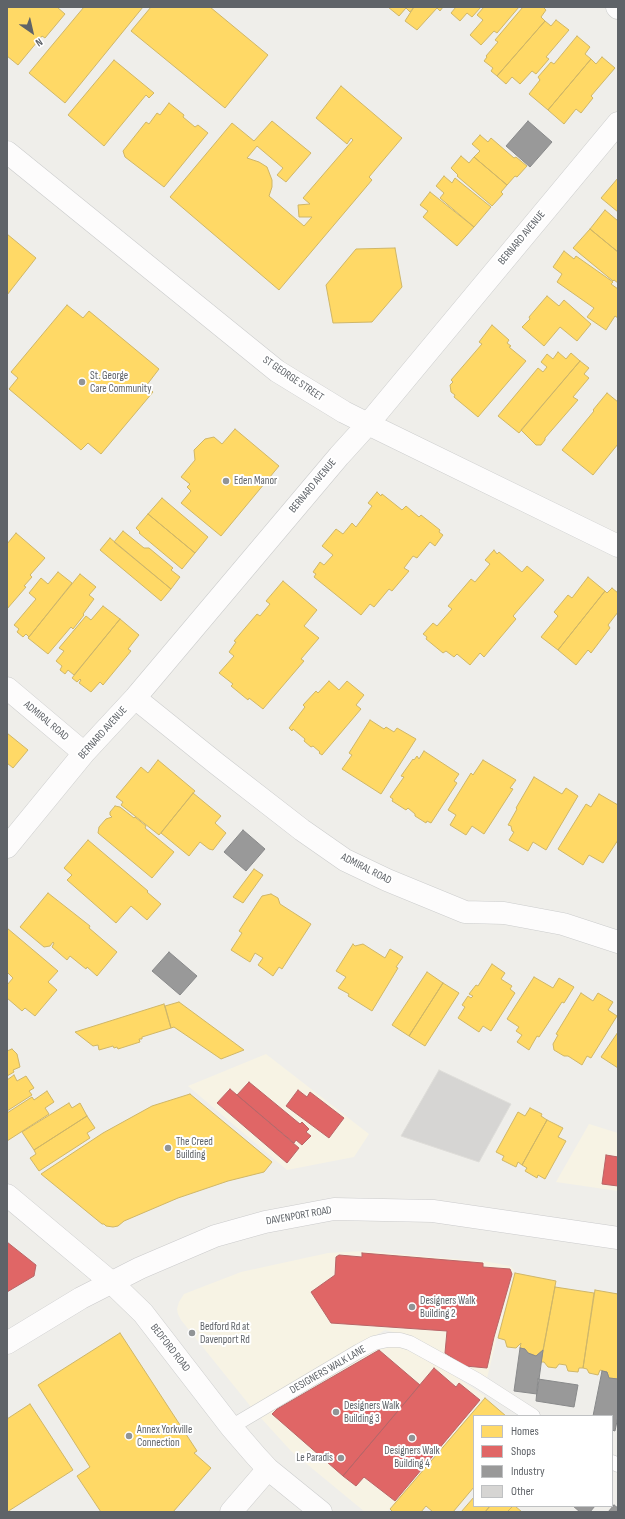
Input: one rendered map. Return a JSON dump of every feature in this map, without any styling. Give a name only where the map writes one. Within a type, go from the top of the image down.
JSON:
[{"type":"street","name":"BERNARD AVENUE","points":[[7,847],[84,753],[135,698],[339,456],[368,424],[618,123]]},
{"type":"street","name":"ST GEORGE STREET","points":[[7,152],[277,371],[344,412],[618,546]]},
{"type":"street","name":"ADMIRAL ROAD","points":[[7,688],[84,753]]},
{"type":"street","name":"ADMIRAL ROAD","points":[[135,698],[284,816],[345,860],[394,883],[465,912],[504,913],[563,924],[618,942]]},
{"type":"street","name":"BEDFORD ROAD","points":[[7,1195],[112,1283],[143,1313],[231,1427],[268,1469],[322,1512]]},
{"type":"street","name":"DAVENPORT ROAD","points":[[7,1344],[81,1298],[140,1268],[216,1236],[265,1222],[334,1209],[433,1211],[618,1238]]},
{"type":"street","points":[[231,1512],[268,1469]]},
{"type":"lane","name":"DESIGNERS WALK LANE","points":[[231,1427],[359,1351],[374,1344],[388,1340],[400,1340],[410,1343],[477,1380],[531,1415]]},
{"type":"shaded area","points":[[266,1054],[369,1134],[354,1157],[287,1170],[188,1086]]},
{"type":"shaded area","points":[[589,1124],[618,1133],[618,1191],[556,1182]]},
{"type":"shaded area","points":[[365,1251],[489,1262],[510,1266],[514,1270],[487,1378],[467,1369],[413,1337],[385,1330],[251,1407],[181,1320],[178,1314],[177,1309],[179,1302],[184,1294],[241,1272],[328,1253]]},
{"type":"shaded area","points":[[390,1346],[406,1348],[424,1356],[485,1396],[387,1512],[365,1512],[291,1451],[260,1417],[374,1348]]},
{"type":"building: Homes","points":[[7,7],[57,7],[65,14],[45,38],[42,36],[18,65],[7,56]]},
{"type":"building: Homes","points":[[84,7],[143,7],[65,103],[29,73]]},
{"type":"building: Homes","points":[[151,7],[210,7],[268,55],[225,108],[131,31]]},
{"type":"building: Homes","points":[[388,7],[414,7],[410,12],[406,8],[399,16]]},
{"type":"building: Homes","points":[[414,7],[443,7],[440,11],[437,8],[417,30],[405,21]]},
{"type":"building: Homes","points":[[456,7],[481,7],[472,17],[467,13],[460,21],[451,13]]},
{"type":"building: Homes","points":[[484,7],[519,7],[497,33],[494,31],[481,45],[470,35],[483,20],[477,15]]},
{"type":"building: Homes","points":[[523,7],[543,7],[546,10],[541,17],[545,21],[497,76],[491,71],[493,68],[484,61],[487,57],[486,56],[498,42],[495,40]]},
{"type":"building: Homes","points":[[556,20],[569,30],[546,57],[549,59],[536,74],[532,71],[520,84],[512,77],[506,84],[497,76],[545,21],[551,26]]},
{"type":"building: Homes","points":[[577,36],[590,47],[585,54],[591,59],[548,110],[529,94],[540,80],[538,77],[551,62],[554,64]]},
{"type":"building: Homes","points":[[602,57],[615,68],[591,96],[593,98],[581,113],[576,109],[564,124],[548,110],[591,59],[596,64]]},
{"type":"building: Homes","points":[[114,60],[154,93],[149,98],[146,95],[104,146],[68,115]]},
{"type":"building: Homes","points":[[341,86],[402,138],[369,177],[372,180],[279,290],[170,197],[232,123],[254,141],[272,121],[311,153],[286,182],[277,175],[283,168],[257,146],[247,158],[259,162],[267,167],[272,180],[272,187],[269,196],[304,226],[312,217],[299,217],[298,205],[310,204],[303,198],[353,140],[351,138],[347,144],[316,118]]},
{"type":"building: Homes","points":[[169,103],[184,115],[183,117],[195,127],[198,125],[208,133],[164,187],[125,157],[123,151],[146,122],[149,124],[157,113],[160,115]]},
{"type":"building: Homes","points":[[480,135],[488,142],[491,138],[514,158],[516,157],[527,166],[507,185],[474,157],[480,151],[472,144]]},
{"type":"building: Homes","points":[[461,156],[469,163],[474,157],[507,185],[501,192],[503,194],[492,206],[457,176],[458,175],[451,168]]},
{"type":"building: Homes","points":[[444,176],[452,183],[455,178],[491,207],[474,227],[440,198],[444,193],[436,186]]},
{"type":"building: Homes","points":[[618,178],[618,212],[601,198]]},
{"type":"building: Homes","points":[[430,192],[474,227],[457,246],[423,217],[428,211],[420,205]]},
{"type":"building: Homes","points":[[605,210],[618,221],[618,252],[590,229]]},
{"type":"building: Homes","points":[[590,229],[618,252],[618,283],[614,280],[613,281],[573,248]]},
{"type":"building: Homes","points":[[7,234],[36,258],[7,295]]},
{"type":"building: Homes","points":[[395,248],[402,287],[372,322],[333,323],[326,285],[356,249]]},
{"type":"building: Homes","points":[[564,251],[574,259],[576,256],[613,282],[611,284],[618,289],[618,318],[615,316],[606,330],[587,317],[594,308],[557,282],[562,274],[553,267]]},
{"type":"building: Homes","points":[[547,296],[559,306],[564,300],[591,324],[577,341],[560,327],[544,346],[522,327],[530,319],[529,317]]},
{"type":"building: Homes","name":"St. George Care Community","points":[[67,305],[83,318],[89,311],[159,369],[146,386],[153,392],[101,454],[88,443],[81,450],[9,389],[18,378],[11,372]]},
{"type":"building: Homes","points":[[492,325],[509,340],[507,343],[511,346],[509,347],[526,361],[478,417],[454,397],[455,395],[451,392],[450,385],[453,382],[451,380],[482,344],[479,342]]},
{"type":"building: Homes","points":[[558,352],[566,359],[571,353],[580,361],[519,433],[498,416],[538,368],[543,372],[547,367],[541,362],[547,354],[553,359]]},
{"type":"building: Homes","points":[[580,361],[589,368],[584,374],[589,378],[573,397],[578,400],[545,438],[541,445],[536,445],[521,430]]},
{"type":"building: Homes","points":[[607,393],[618,402],[618,444],[593,475],[562,450]]},
{"type":"building: Homes","name":"Eden Manor","points":[[235,429],[279,466],[221,536],[181,503],[191,491],[187,487],[190,484],[181,477],[195,460],[194,450],[205,439],[214,437],[222,444]]},
{"type":"building: Homes","points":[[377,492],[381,496],[382,494],[402,510],[406,506],[419,517],[421,515],[440,530],[439,532],[443,535],[435,546],[430,542],[417,558],[413,556],[404,568],[409,571],[392,591],[389,589],[374,607],[370,604],[361,615],[314,577],[316,574],[313,572],[320,562],[324,565],[333,555],[322,546],[336,529],[343,534],[352,523],[356,527],[372,506],[368,503]]},
{"type":"building: Homes","points":[[162,498],[208,537],[195,553],[148,514]]},
{"type":"building: Homes","points":[[148,514],[195,553],[182,569],[139,533],[140,532],[136,528]]},
{"type":"building: Homes","points":[[123,531],[144,548],[149,548],[173,568],[171,570],[180,577],[171,589],[114,542]]},
{"type":"building: Homes","points":[[16,533],[45,558],[30,575],[32,577],[24,586],[26,587],[7,609],[7,544]]},
{"type":"building: Homes","points":[[110,538],[171,589],[161,601],[100,550]]},
{"type":"building: Homes","points":[[494,550],[497,554],[499,552],[522,572],[527,566],[544,580],[513,616],[516,619],[484,657],[480,653],[470,665],[457,654],[454,657],[446,651],[443,653],[426,639],[427,637],[423,634],[433,623],[437,626],[452,609],[448,606],[471,579],[475,582],[490,564],[485,560]]},
{"type":"building: Homes","points":[[58,572],[72,583],[29,637],[26,634],[23,637],[17,632],[19,629],[14,625],[36,599],[29,593],[41,578],[48,584]]},
{"type":"building: Homes","points":[[80,574],[96,587],[89,595],[94,599],[73,629],[71,627],[48,654],[28,638]]},
{"type":"building: Homes","points":[[588,577],[605,591],[558,650],[541,637],[558,616],[554,612],[568,595],[572,598]]},
{"type":"building: Homes","points":[[283,581],[317,610],[304,626],[319,638],[301,659],[304,661],[263,709],[249,698],[248,700],[231,686],[233,684],[219,673],[234,656],[229,652],[236,642],[234,641],[257,614],[260,616],[270,604],[266,601]]},
{"type":"building: Homes","points":[[612,588],[618,593],[618,612],[608,625],[610,628],[591,653],[588,650],[576,665],[558,650],[605,591],[607,593]]},
{"type":"building: Homes","points":[[103,606],[120,619],[74,675],[68,670],[65,674],[60,670],[62,666],[56,661],[64,651],[59,648],[86,616],[91,620]]},
{"type":"building: Homes","points":[[120,619],[139,635],[128,649],[131,651],[103,685],[100,682],[91,692],[79,683],[81,680],[80,679],[77,682],[72,678]]},
{"type":"building: Homes","points":[[329,681],[339,690],[347,681],[364,695],[356,705],[361,709],[322,755],[313,746],[311,747],[304,741],[305,739],[293,729],[292,731],[289,728],[305,707],[303,705],[316,691],[318,693]]},
{"type":"building: Homes","points":[[370,720],[384,729],[386,727],[394,732],[397,728],[416,739],[381,794],[342,769],[352,755],[349,753]]},
{"type":"building: Homes","points":[[7,733],[28,750],[13,768],[7,763]]},
{"type":"building: Homes","points":[[424,751],[459,774],[454,781],[457,783],[431,823],[427,821],[426,823],[415,816],[415,814],[408,808],[406,810],[392,801],[393,799],[390,797],[404,777],[401,776],[413,759],[414,760],[417,756],[419,759]]},
{"type":"building: Homes","points":[[158,760],[195,791],[159,835],[121,805],[123,802],[116,797],[141,767],[148,773]]},
{"type":"building: Homes","points":[[483,760],[516,780],[510,788],[513,789],[484,834],[472,826],[466,835],[450,825],[456,815],[448,810],[471,773],[473,775]]},
{"type":"building: Homes","points":[[534,777],[562,794],[566,788],[578,796],[546,850],[533,842],[528,851],[509,840],[514,832],[512,831],[511,826],[508,825]]},
{"type":"building: Homes","points":[[193,793],[221,816],[215,823],[226,833],[213,850],[209,849],[200,842],[189,856],[161,833]]},
{"type":"building: Homes","points":[[599,794],[618,805],[618,840],[603,863],[589,855],[583,865],[558,849],[586,804],[591,807]]},
{"type":"building: Homes","points":[[115,806],[120,807],[134,818],[135,817],[146,826],[145,828],[174,852],[152,878],[98,833],[99,827],[106,819],[112,817],[110,812]]},
{"type":"building: Homes","points":[[88,840],[148,891],[147,892],[161,904],[147,920],[131,906],[116,923],[67,880],[72,875],[64,868]]},
{"type":"building: Homes","points":[[254,869],[263,875],[243,903],[233,897]]},
{"type":"building: Homes","points":[[48,893],[90,926],[89,928],[117,952],[97,976],[87,967],[86,969],[70,956],[67,960],[52,947],[53,942],[50,946],[44,947],[20,927]]},
{"type":"building: Homes","points":[[271,894],[278,898],[280,904],[311,924],[282,969],[279,967],[273,976],[258,965],[263,958],[255,953],[250,962],[231,950],[242,933],[239,931],[262,896]]},
{"type":"building: Homes","points":[[7,928],[58,971],[48,982],[57,990],[35,1016],[25,1008],[22,1011],[7,998],[7,985],[13,978],[7,972]]},
{"type":"building: Homes","points":[[353,944],[355,946],[363,944],[385,958],[390,949],[403,957],[372,1011],[338,988],[346,977],[336,971]]},
{"type":"building: Homes","points":[[492,964],[505,973],[501,979],[512,986],[510,989],[515,993],[491,1031],[483,1026],[479,1032],[458,1018],[465,1007],[462,1005],[468,996],[471,998],[473,996],[469,994],[476,985],[478,986]]},
{"type":"building: Homes","points":[[427,972],[443,983],[409,1036],[392,1025]]},
{"type":"building: Homes","points":[[534,977],[553,988],[559,978],[574,987],[564,1003],[562,1002],[539,1037],[537,1036],[529,1050],[517,1042],[522,1035],[516,1031],[519,1027],[507,1019]]},
{"type":"building: Homes","points":[[443,983],[459,993],[425,1046],[409,1036]]},
{"type":"building: Homes","points":[[581,993],[593,1001],[598,993],[613,1002],[608,1010],[617,1016],[591,1058],[587,1056],[582,1065],[568,1056],[564,1056],[554,1050],[553,1044],[558,1035],[556,1034]]},
{"type":"building: Homes","points":[[179,1002],[244,1050],[221,1059],[174,1027],[171,1028],[165,1006]]},
{"type":"building: Homes","points":[[164,1004],[171,1028],[142,1037],[142,1039],[139,1039],[140,1042],[118,1049],[117,1047],[114,1048],[113,1046],[99,1050],[98,1045],[93,1046],[75,1032]]},
{"type":"building: Homes","points":[[618,1032],[618,1068],[601,1057]]},
{"type":"building: Homes","points":[[12,1049],[17,1054],[20,1067],[13,1070],[14,1072],[7,1076],[7,1051]]},
{"type":"building: Homes","points":[[14,1075],[17,1081],[26,1076],[34,1088],[29,1091],[32,1095],[7,1111],[7,1080]]},
{"type":"building: Homes","points":[[47,1091],[54,1102],[45,1108],[49,1114],[7,1141],[7,1113],[32,1097],[34,1100]]},
{"type":"building: Homes","name":"The Creed Building","points":[[190,1094],[272,1162],[264,1172],[228,1181],[178,1198],[113,1227],[102,1224],[41,1174],[103,1133],[152,1106]]},
{"type":"building: Homes","points":[[69,1103],[72,1108],[80,1103],[87,1116],[34,1150],[22,1132]]},
{"type":"building: Homes","points":[[530,1108],[542,1114],[541,1116],[547,1120],[522,1165],[518,1162],[516,1167],[502,1160],[504,1156],[496,1152],[518,1112],[525,1116]]},
{"type":"building: Homes","points":[[87,1116],[95,1128],[87,1133],[90,1138],[39,1171],[30,1158],[36,1154],[34,1150]]},
{"type":"building: Homes","points":[[547,1120],[563,1128],[558,1137],[566,1141],[545,1179],[538,1175],[537,1178],[525,1171],[527,1168],[522,1165]]},
{"type":"building: Homes","points":[[515,1273],[556,1281],[543,1350],[536,1356],[528,1353],[525,1349],[520,1348],[521,1343],[516,1348],[507,1347],[505,1340],[498,1338]]},
{"type":"building: Homes","points":[[555,1287],[594,1293],[583,1368],[579,1368],[578,1372],[568,1371],[566,1365],[559,1364],[556,1368],[548,1367],[544,1362],[541,1362]]},
{"type":"building: Homes","points":[[595,1290],[618,1294],[618,1379],[609,1378],[607,1372],[600,1370],[598,1375],[589,1373],[587,1369],[583,1368]]},
{"type":"building: Homes","name":"Annex Yorkville Connection","points":[[120,1333],[197,1451],[194,1453],[211,1468],[173,1512],[101,1512],[77,1476],[90,1467],[38,1385]]},
{"type":"building: Homes","points":[[485,1398],[505,1415],[473,1415],[473,1488],[453,1512],[433,1512],[426,1506],[421,1512],[393,1512],[390,1509]]},
{"type":"building: Homes","points":[[30,1404],[73,1470],[7,1512],[7,1419]]},
{"type":"building: Homes","points":[[473,1498],[473,1507],[489,1507],[485,1512],[461,1512]]},
{"type":"building: Homes","points":[[489,1507],[512,1507],[507,1512],[485,1512]]},
{"type":"building: Homes","points":[[512,1507],[516,1507],[522,1512],[507,1512]]},
{"type":"building: Shops","points":[[249,1082],[300,1124],[302,1122],[309,1129],[306,1132],[311,1136],[302,1145],[296,1140],[294,1143],[237,1095]]},
{"type":"building: Shops","points":[[230,1089],[299,1148],[287,1163],[217,1103]]},
{"type":"building: Shops","points":[[298,1090],[307,1097],[310,1092],[344,1118],[329,1138],[286,1106]]},
{"type":"building: Shops","points":[[606,1155],[618,1157],[618,1186],[602,1184]]},
{"type":"building: Shops","points":[[7,1242],[36,1265],[34,1276],[7,1292]]},
{"type":"building: Shops","name":"Designers Walk Building 2","points":[[362,1253],[483,1263],[483,1267],[510,1269],[512,1274],[494,1337],[487,1368],[465,1366],[445,1353],[447,1331],[331,1323],[311,1292],[335,1275],[336,1257],[339,1255],[362,1257]]},
{"type":"building: Shops","name":"Designers Walk Building 3","points":[[379,1350],[420,1385],[343,1476],[272,1414],[277,1409]]},
{"type":"building: Shops","name":"Designers Walk Building 4","points":[[434,1368],[456,1387],[459,1383],[480,1400],[395,1501],[364,1477],[356,1486],[343,1476]]},
{"type":"building: Industry","points":[[528,121],[552,142],[530,167],[506,146]]},
{"type":"building: Industry","points":[[243,830],[265,849],[246,871],[224,852]]},
{"type":"building: Industry","points":[[169,952],[197,976],[180,995],[152,971]]},
{"type":"building: Industry","points":[[520,1348],[525,1349],[528,1353],[536,1356],[543,1350],[537,1394],[514,1391]]},
{"type":"building: Industry","points":[[602,1371],[607,1372],[609,1378],[618,1379],[618,1416],[615,1431],[613,1430],[613,1415],[593,1415]]},
{"type":"building: Industry","points":[[538,1379],[578,1385],[574,1407],[536,1401]]},
{"type":"building: Industry","points":[[614,1505],[618,1508],[618,1512],[608,1512],[613,1507]]},
{"type":"building: Industry","points":[[574,1507],[594,1507],[590,1512],[580,1512]]},
{"type":"building: Other","points":[[439,1070],[511,1104],[479,1162],[401,1136]]},
{"type":"place","name":"St. George Care Community","points":[[82,382]]},
{"type":"place","name":"Eden Manor","points":[[226,481]]},
{"type":"place","name":"The Creed Building","points":[[168,1148]]},
{"type":"place","name":"Designers Walk Building 2","points":[[412,1307]]},
{"type":"place","name":"Bedford Rd at Davenport Rd","points":[[192,1333]]},
{"type":"place","name":"Designers Walk Building 3","points":[[336,1412]]},
{"type":"place","name":"Annex Yorkville Connection","points":[[129,1436]]},
{"type":"place","name":"Designers Walk Building 4","points":[[412,1438]]},
{"type":"place","name":"Le Paradis","points":[[341,1458]]}]
